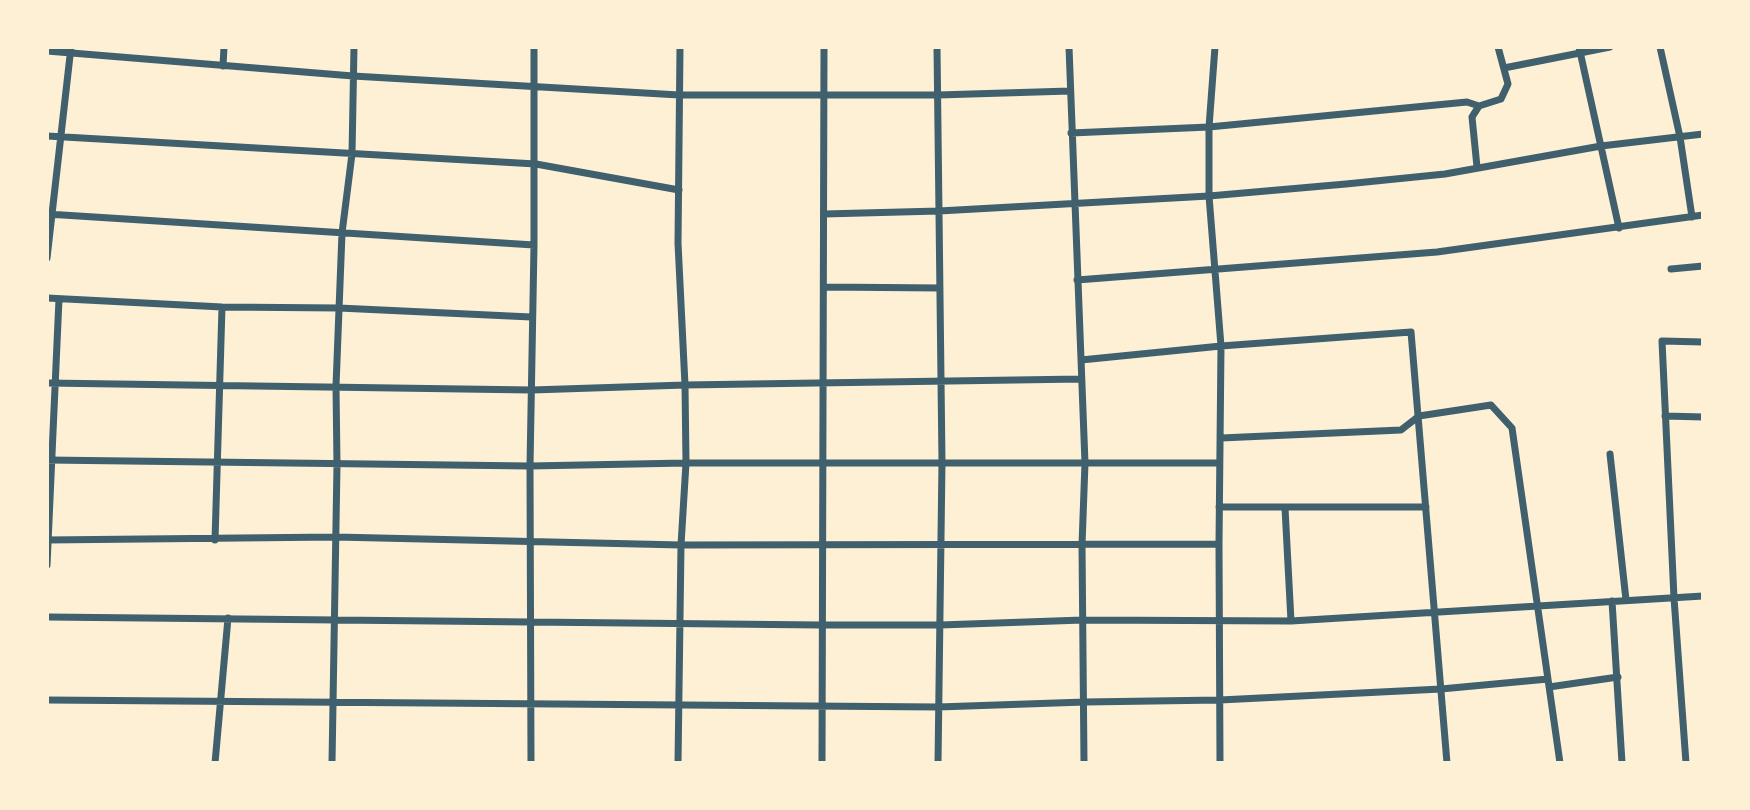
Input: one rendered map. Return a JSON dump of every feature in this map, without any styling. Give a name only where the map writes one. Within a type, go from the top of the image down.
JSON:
[{"type":"street","points":[[223,66],[224,47]]},
{"type":"street","points":[[331,763],[336,386],[342,233],[352,154],[354,47]]},
{"type":"street","points":[[531,763],[531,317],[536,164],[534,47]]},
{"type":"street","points":[[678,763],[681,545],[686,463],[678,243],[680,47]]},
{"type":"street","points":[[822,763],[820,625],[824,47]]},
{"type":"street","points":[[937,47],[942,462],[938,763]]},
{"type":"street","points":[[1069,47],[1085,463],[1082,545],[1084,763]]},
{"type":"street","points":[[1215,47],[1209,127],[1209,196],[1221,346],[1220,763]]},
{"type":"street","points":[[1072,133],[1209,127],[1458,103],[1479,106],[1501,99],[1508,84],[1498,47]]},
{"type":"street","points":[[1504,68],[1611,47]]},
{"type":"street","points":[[1660,47],[1680,137],[1692,217]]},
{"type":"street","points":[[47,51],[353,76],[678,96],[938,95],[1070,91]]},
{"type":"street","points":[[47,258],[71,51]]},
{"type":"street","points":[[1580,51],[1619,228]]},
{"type":"street","points":[[1477,167],[1472,117],[1479,106]]},
{"type":"street","points":[[824,214],[939,211],[1209,196],[1445,174],[1601,146],[1703,134]]},
{"type":"street","points":[[47,136],[536,164],[679,190]]},
{"type":"street","points":[[50,214],[534,245]]},
{"type":"street","points":[[1077,280],[1437,252],[1703,215]]},
{"type":"street","points":[[1671,269],[1703,266]]},
{"type":"street","points":[[824,287],[940,288]]},
{"type":"street","points":[[47,298],[222,307],[339,308],[531,317]]},
{"type":"street","points":[[47,565],[50,383],[59,299]]},
{"type":"street","points":[[215,540],[222,307]]},
{"type":"street","points":[[1081,360],[1221,346],[1411,332],[1447,763]]},
{"type":"street","points":[[1686,763],[1674,598],[1662,341],[1703,342]]},
{"type":"street","points":[[50,383],[532,390],[1081,379]]},
{"type":"street","points":[[1220,438],[1401,430],[1419,416],[1491,405],[1512,428],[1560,763]]},
{"type":"street","points":[[1665,416],[1703,417]]},
{"type":"street","points":[[1610,454],[1626,600]]},
{"type":"street","points":[[49,460],[530,466],[686,463],[1219,463]]},
{"type":"street","points":[[1219,507],[1426,507]]},
{"type":"street","points":[[1285,508],[1291,621]]},
{"type":"street","points":[[47,540],[336,537],[681,545],[1219,544]]},
{"type":"street","points":[[47,617],[530,624],[940,625],[1083,620],[1220,622],[1291,621],[1703,596]]},
{"type":"street","points":[[1612,601],[1622,763]]},
{"type":"street","points":[[215,763],[228,618]]},
{"type":"street","points":[[47,700],[938,707],[1220,700],[1618,677]]}]
